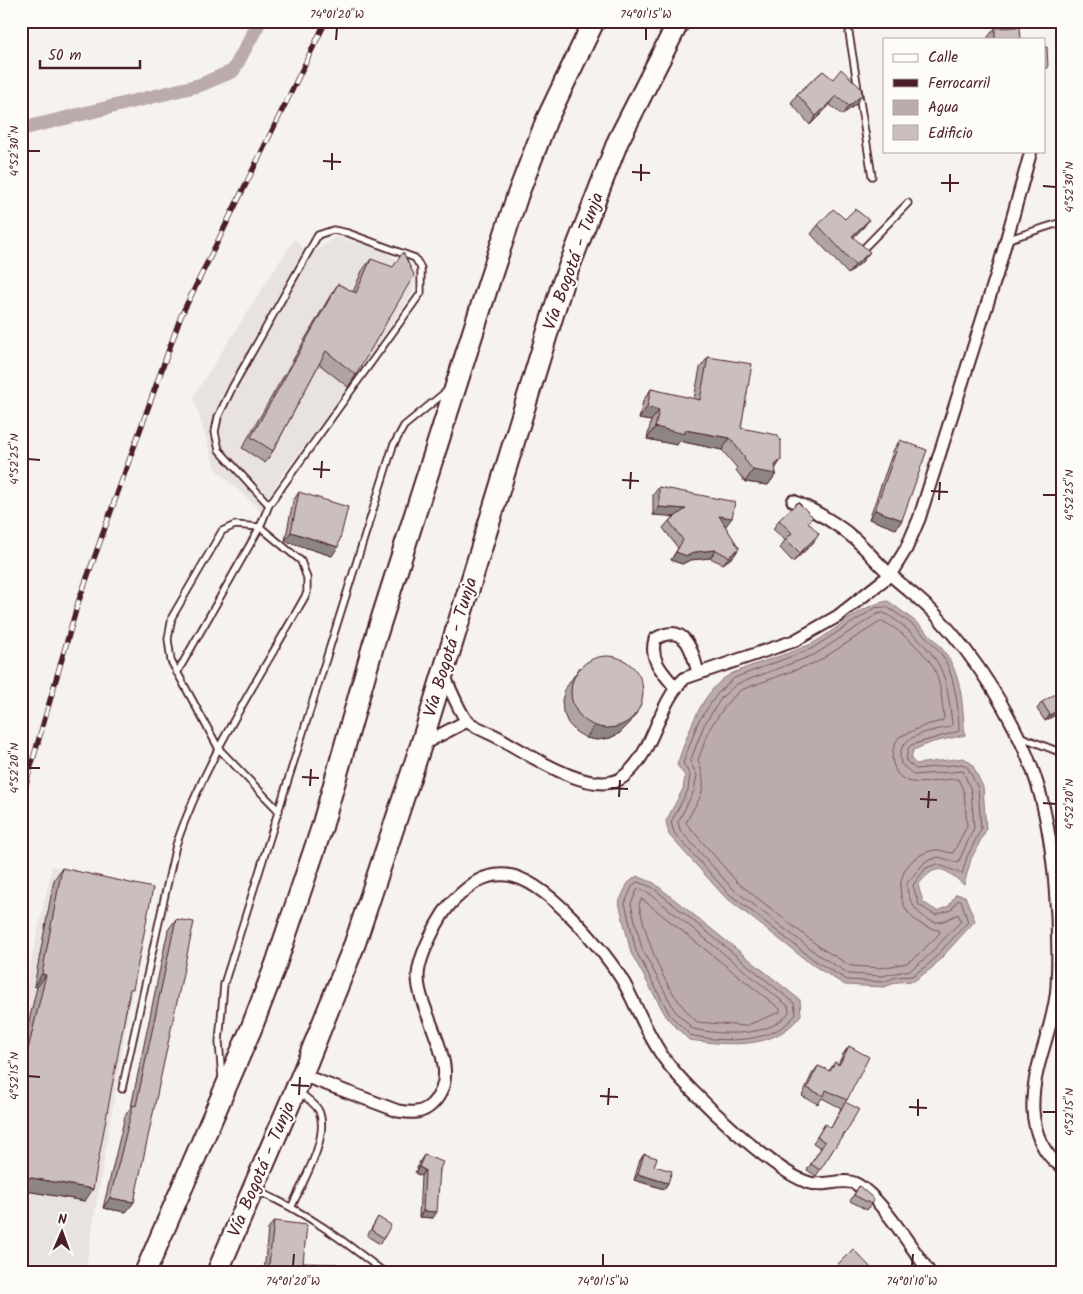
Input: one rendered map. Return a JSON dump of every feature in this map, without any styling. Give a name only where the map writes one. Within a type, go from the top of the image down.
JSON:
[{"type":"highway","points":[[144,1273],[252,1029],[276,964],[322,827],[373,646],[518,194],[551,110],[594,21]]},
{"type":"highway","name":"Vía Bogotá - Tunja","points":[[217,1273],[299,1082],[355,943],[421,745],[442,671],[562,285],[618,141],[679,21]]},
{"type":"street","points":[[442,671],[467,721],[568,775],[592,782],[606,783],[622,779],[633,768],[675,687],[685,678],[801,638],[838,616],[890,575],[906,549],[919,519],[1006,240],[1031,152]]},
{"type":"street","points":[[793,501],[816,512],[854,539],[890,575],[935,614],[965,649],[1017,735],[1034,775],[1046,825],[1057,935],[1057,989],[1052,1019],[1033,1088],[1033,1112],[1038,1138],[1052,1160],[1062,1167]]},
{"type":"street","points":[[675,687],[653,659],[652,648],[655,639],[670,633],[676,633],[683,637],[691,648],[698,673]]},
{"type":"street","points":[[421,745],[467,721]]},
{"type":"street","points":[[299,1082],[398,1111],[414,1114],[428,1108],[439,1098],[444,1083],[444,1060],[422,1000],[418,977],[421,953],[451,902],[471,884],[485,876],[508,875],[526,880],[543,892],[582,927],[623,983],[665,1060],[702,1101],[788,1173],[811,1184],[853,1182],[863,1189],[880,1206],[930,1273]]},
{"type":"lane","points":[[849,33],[872,176]]},
{"type":"lane","points":[[865,247],[908,203]]},
{"type":"lane","points":[[1006,240],[1062,222]]},
{"type":"lane","points":[[177,673],[260,527],[269,504],[421,293],[421,268],[415,258],[348,232],[333,230],[318,235],[233,386],[218,416],[215,432],[219,450],[269,504]]},
{"type":"lane","points":[[223,1094],[219,1042],[224,984],[392,446],[404,426],[458,382]]},
{"type":"lane","points":[[122,1089],[176,845],[189,807],[219,749],[307,593],[307,578],[301,561],[260,527],[235,525],[222,531],[172,617],[168,639],[171,661],[219,749],[279,811]]},
{"type":"lane","points":[[1017,735],[1062,754]]},
{"type":"lane","points":[[292,1206],[321,1139],[322,1123],[319,1109],[299,1082]]},
{"type":"lane","points":[[252,1190],[292,1206],[334,1234],[385,1273]]},
{"type":"shaded area","points":[[335,237],[380,248],[417,273],[412,294],[348,390],[280,478],[261,511],[216,470],[193,397],[294,239],[310,255]]},
{"type":"shaded area","points":[[52,866],[149,890],[85,1273],[21,1273],[21,1007]]},
{"type":"water","points":[[888,601],[921,626],[940,645],[954,668],[961,694],[965,735],[933,742],[913,750],[911,759],[916,764],[964,758],[972,764],[983,787],[986,830],[971,859],[964,885],[951,874],[935,870],[918,885],[923,902],[937,911],[949,906],[956,894],[965,896],[975,921],[932,968],[914,981],[898,982],[884,987],[845,985],[811,964],[724,896],[669,835],[666,821],[683,789],[685,776],[677,765],[691,727],[704,701],[722,680],[733,673],[809,645],[866,608]]},
{"type":"water","points":[[637,876],[654,883],[800,1000],[801,1015],[790,1027],[778,1035],[764,1040],[734,1044],[689,1040],[667,1018],[631,953],[619,902],[628,883]]},
{"type":"building","points":[[1020,27],[1021,38],[995,38],[995,28]]},
{"type":"building","points":[[1046,47],[1047,47],[1048,68],[1046,68]]},
{"type":"building","points":[[841,69],[861,88],[862,95],[849,106],[836,96],[816,116],[797,94],[823,71],[833,79]]},
{"type":"building","points":[[833,209],[845,219],[855,209],[869,220],[852,236],[870,252],[855,265],[818,225]]},
{"type":"building","points":[[403,252],[414,275],[356,375],[326,351],[273,451],[251,437],[338,284],[356,293],[371,259],[393,267]]},
{"type":"building","points":[[708,357],[752,364],[741,428],[777,435],[781,441],[781,460],[775,465],[776,474],[753,470],[730,438],[685,430],[685,434],[655,427],[659,410],[647,407],[651,389],[700,400]]},
{"type":"building","points":[[900,440],[927,450],[902,520],[875,510]]},
{"type":"building","points":[[659,487],[735,502],[732,518],[719,516],[739,548],[729,557],[716,550],[695,552],[687,556],[676,552],[683,540],[669,521],[686,509],[659,507]]},
{"type":"building","points":[[299,492],[348,507],[338,547],[291,532]]},
{"type":"building","points":[[798,502],[813,517],[808,522],[819,534],[800,553],[786,539],[792,533],[779,520]]},
{"type":"building","points":[[607,656],[627,662],[637,672],[643,692],[637,712],[627,722],[607,728],[587,722],[577,712],[571,692],[577,672],[587,662]]},
{"type":"building","points":[[1062,690],[1062,708],[1050,715],[1042,702]]},
{"type":"building","points":[[62,868],[153,888],[133,989],[130,989],[93,1189],[21,1176],[21,1078],[46,975],[42,974]]},
{"type":"building","points":[[176,919],[194,922],[134,1202],[110,1198],[133,1105],[136,1106]]},
{"type":"building","points":[[849,1046],[869,1057],[847,1100],[826,1090],[824,1096],[807,1088],[818,1066],[830,1071],[835,1062],[839,1065]]},
{"type":"building","points":[[845,1102],[859,1109],[845,1134],[820,1170],[811,1164],[825,1142],[817,1137],[825,1124],[831,1128]]},
{"type":"building","points":[[644,1154],[657,1158],[654,1166],[672,1171],[668,1183],[638,1174]]},
{"type":"building","points":[[424,1155],[443,1162],[440,1169],[437,1212],[423,1211],[425,1170],[419,1167]]},
{"type":"building","points":[[859,1186],[874,1199],[871,1204],[854,1195]]},
{"type":"building","points":[[378,1217],[391,1225],[384,1238],[371,1230]]},
{"type":"building","points":[[274,1221],[307,1225],[303,1263],[338,1264],[338,1273],[268,1273]]},
{"type":"building","points":[[853,1249],[872,1269],[868,1273],[837,1273],[833,1269]]},
{"type":"waterway","points":[[21,129],[200,85],[233,71],[260,21]]},
{"type":"railway","points":[[21,801],[78,603],[181,316],[326,21]]}]
